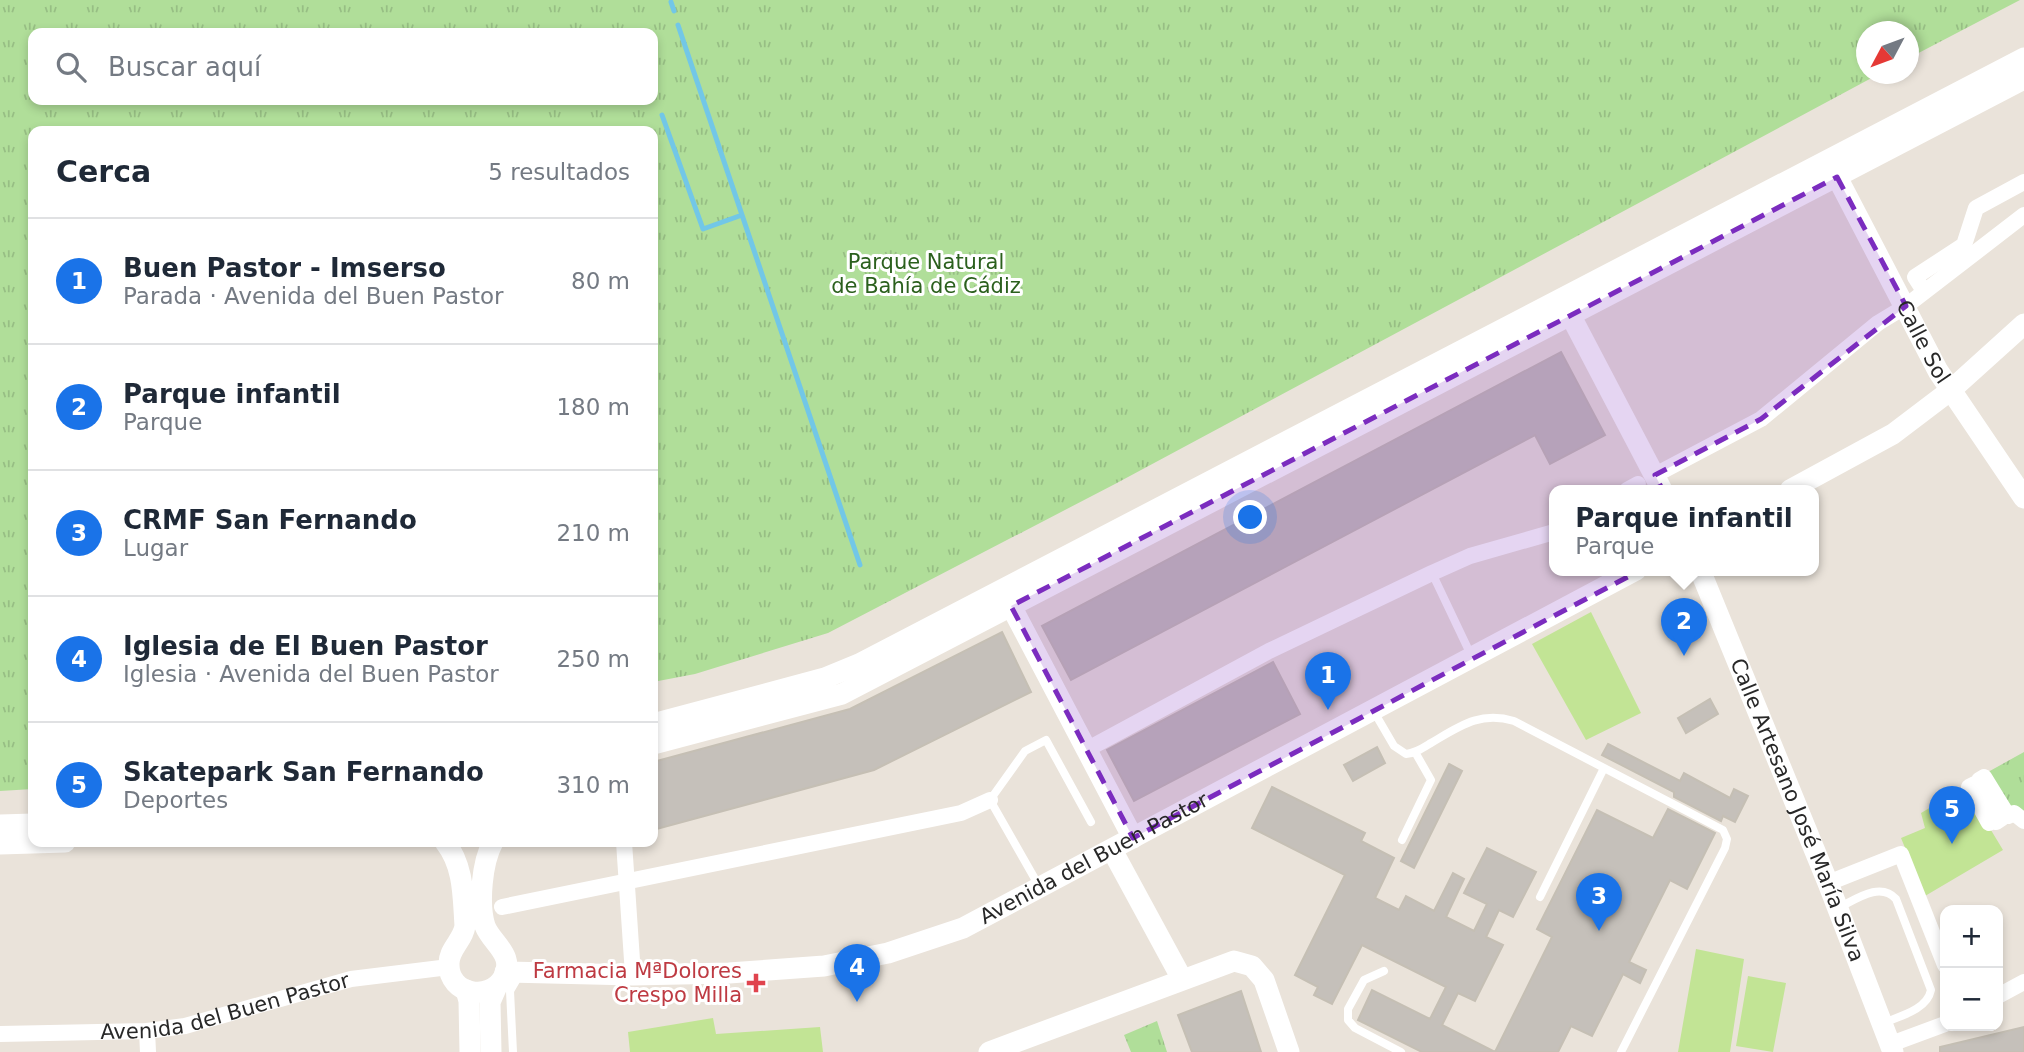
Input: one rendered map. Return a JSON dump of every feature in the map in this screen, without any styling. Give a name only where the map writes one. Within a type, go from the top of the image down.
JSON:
[{"type":"street","points":[[658,743],[842,694],[1011,606],[2024,58]]},
{"type":"street","points":[[658,723],[825,678],[859,664],[1565,306],[1837,177],[2024,79]]},
{"type":"street","name":"Calle Sol","points":[[1837,177],[1938,371],[2024,498]]},
{"type":"street","points":[[1924,291],[1915,277],[1964,245],[1976,208],[2024,182]]},
{"type":"street","points":[[1565,306],[1646,485],[1761,419],[1878,323],[1906,306],[2024,215]]},
{"type":"street","points":[[1799,485],[1893,434],[1951,390],[2023,327]]},
{"type":"street","points":[[1086,750],[1269,651],[1432,573],[1470,556],[1549,534]]},
{"type":"street","name":"Avenida del Buen Pastor","points":[[508,977],[729,973],[824,966],[888,953],[963,928],[1625,576]]},
{"type":"street","name":"Calle Artesano José María Silva","points":[[1702,576],[1892,1048]]},
{"type":"street","points":[[1011,606],[1133,838]]},
{"type":"street","points":[[1989,822],[1969,787],[1975,784],[1996,822],[2002,818],[1979,780],[1984,777],[2008,816],[2021,813]]},
{"type":"street","points":[[502,907],[961,813],[990,800]]},
{"type":"street","points":[[0,825],[28,824]]},
{"type":"street","points":[[0,844],[28,843]]},
{"type":"street","points":[[449,847],[456,857],[460,870],[465,926],[464,934],[450,956],[449,967],[453,980],[466,990],[482,993],[508,977]]},
{"type":"street","points":[[491,847],[482,880],[484,921],[486,929],[505,956],[508,977],[491,1002],[491,1052]]},
{"type":"street","points":[[624,847],[633,975]]},
{"type":"street","points":[[1112,850],[1182,979]]},
{"type":"street","points":[[1828,883],[1901,854],[1940,952]]},
{"type":"street","points":[[458,942],[473,935],[482,935],[496,942]]},
{"type":"street","points":[[989,1052],[1234,961],[1252,966],[1265,980],[1289,1052]]},
{"type":"street","name":"Avenida del Buen Pastor","points":[[0,1034],[147,1031],[185,1026],[351,979],[449,967]]},
{"type":"street","points":[[2003,993],[2024,982]]},
{"type":"street","points":[[466,990],[469,1001],[470,1052]]},
{"type":"street","points":[[1892,1048],[1940,1026]]},
{"type":"street","points":[[147,1031],[148,1052]]},
{"type":"lane","points":[[1432,573],[1473,658]]},
{"type":"lane","points":[[1373,709],[1397,750],[1406,754],[1415,752],[1482,717],[1499,717],[1514,721],[1719,827],[1727,839],[1725,849],[1621,1052]]},
{"type":"lane","points":[[1040,888],[990,800],[1025,751],[1046,740],[1091,822]]},
{"type":"lane","points":[[1402,840],[1431,780],[1415,752]]},
{"type":"lane","points":[[1540,897],[1604,768]]},
{"type":"lane","points":[[1838,908],[1880,890],[1896,899],[1931,990],[1923,1006],[1883,1023]]},
{"type":"lane","points":[[1384,971],[1364,980],[1348,1009],[1348,1020],[1355,1028],[1401,1052]]},
{"type":"lane","points":[[508,977],[513,1052]]},
{"type":"highlighted area","points":[[1837,177],[1906,306],[1761,419],[1655,475],[1690,544],[1133,838],[1011,606]]},
{"type":"green space","name":"Parque Natural de Bahía de Cádiz","points":[[0,0],[2020,0],[1919,53],[1919,21],[1856,21],[1856,84],[1860,84],[1115,484],[828,633],[695,674],[658,681],[658,126],[28,126],[28,789],[0,791]]},
{"type":"green space","points":[[1591,612],[1641,713],[1586,740],[1532,644]]},
{"type":"green space","points":[[2024,752],[2024,821],[2014,813],[1988,772]]},
{"type":"green space","points":[[1965,787],[2003,850],[1925,896],[1901,838],[1925,828],[1921,813]]},
{"type":"green space","points":[[1696,949],[1744,959],[1730,1052],[1678,1052]]},
{"type":"green space","points":[[1748,976],[1786,983],[1773,1052],[1736,1046]]},
{"type":"green space","points":[[713,1018],[716,1034],[820,1027],[823,1052],[630,1052],[628,1032]]},
{"type":"green space","points":[[1157,1021],[1167,1052],[1131,1052],[1124,1035]]},
{"type":"building","points":[[1561,352],[1605,435],[1550,464],[1535,435],[1071,680],[1042,626]]},
{"type":"building","points":[[1002,632],[1031,692],[874,770],[658,829],[658,761],[850,709]]},
{"type":"building","points":[[1273,662],[1300,714],[1134,801],[1107,750]]},
{"type":"building","points":[[1710,699],[1718,714],[1686,733],[1678,718]]},
{"type":"building","points":[[1608,744],[1680,781],[1684,773],[1730,798],[1734,789],[1748,796],[1735,822],[1723,816],[1721,821],[1674,797],[1674,792],[1602,755]]},
{"type":"building","points":[[1377,747],[1385,763],[1353,781],[1344,765]]},
{"type":"building","points":[[1449,764],[1462,771],[1414,868],[1401,861]]},
{"type":"building","points":[[1272,787],[1365,833],[1361,841],[1394,858],[1375,898],[1399,910],[1406,896],[1434,911],[1453,873],[1464,879],[1446,917],[1474,931],[1487,904],[1464,893],[1487,848],[1536,872],[1513,917],[1499,910],[1486,937],[1503,945],[1475,1001],[1458,993],[1442,1025],[1495,1052],[1422,1052],[1358,1020],[1372,990],[1430,1019],[1446,987],[1362,945],[1332,1004],[1314,995],[1318,987],[1295,975],[1345,875],[1252,828]]},
{"type":"building","points":[[1668,809],[1715,833],[1687,889],[1670,880],[1629,962],[1646,970],[1640,983],[1623,974],[1592,1036],[1571,1026],[1558,1052],[1495,1052],[1552,937],[1537,929],[1597,810],[1653,838]]},
{"type":"building","points":[[1241,991],[1261,1052],[1192,1052],[1178,1015]]},
{"type":"building","points":[[2024,1027],[2024,1052],[1940,1052],[1940,1047]]},
{"type":"waterway","points":[[671,2],[674,11]]},
{"type":"waterway","points":[[678,25],[860,565]]},
{"type":"waterway","points":[[662,115],[703,229],[742,215]]},
{"type":"place","name":"Parque infantil","points":[[1684,656]]},
{"type":"place","name":"Buen Pastor - Imserso","points":[[1328,710]]},
{"type":"place","name":"Skatepark San Fernando","points":[[1952,844]]},
{"type":"place","name":"CRMF San Fernando","points":[[1599,931]]},
{"type":"place","name":"Farmacia MªDolores Crespo Milla","points":[[756,983]]},
{"type":"place","name":"Iglesia de El Buen Pastor","points":[[857,1002]]}]
